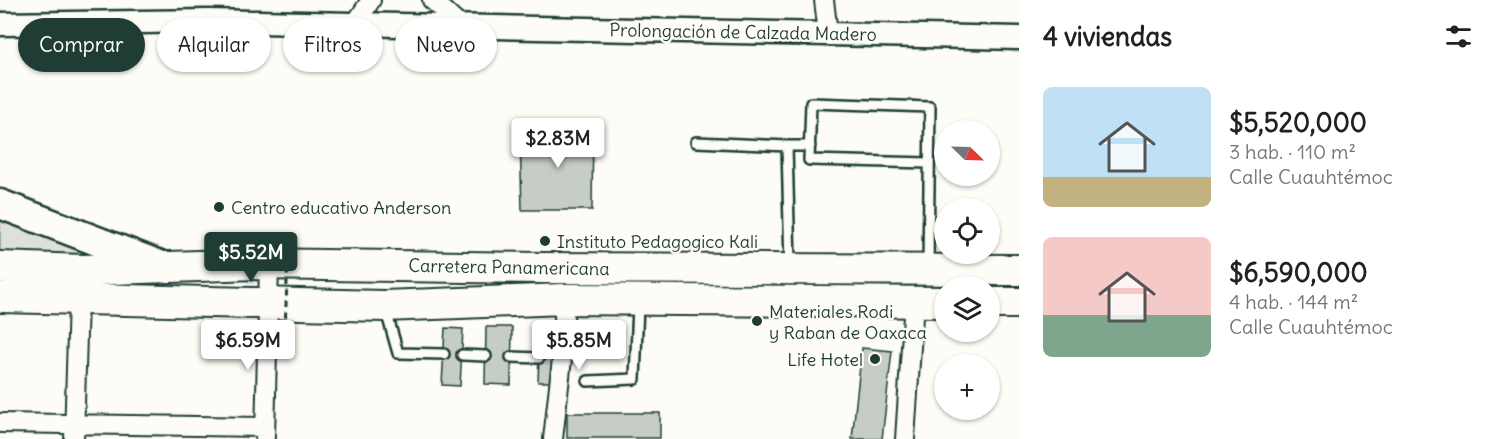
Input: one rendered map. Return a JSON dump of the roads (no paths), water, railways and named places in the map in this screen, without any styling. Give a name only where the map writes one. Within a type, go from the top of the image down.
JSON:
[{"type":"highway","name":"Carretera Panamericana","points":[[0,267],[83,270],[269,264],[541,268],[1019,270]]},
{"type":"highway","name":"Carretera Panamericana","points":[[0,297],[384,306],[565,299],[934,302]]},
{"type":"highway","points":[[1000,303],[1019,303]]},
{"type":"main road","points":[[0,204],[165,267]]},
{"type":"street","points":[[359,18],[371,0]]},
{"type":"street","points":[[432,0],[451,18]]},
{"type":"street","points":[[824,0],[828,34]]},
{"type":"street","name":"Prolongación de Calzada Madero","points":[[0,24],[197,21],[283,23]]},
{"type":"street","name":"Prolongación de Calzada Madero","points":[[497,27],[1019,38]]},
{"type":"street","points":[[0,423],[74,431],[265,433],[269,264]]},
{"type":"street","points":[[74,431],[78,299]]},
{"type":"street","points":[[553,439],[565,299]]},
{"type":"street","points":[[905,439],[914,301]]},
{"type":"lane","points":[[928,269],[930,107],[811,103],[809,160],[929,163]]},
{"type":"lane","points":[[696,142],[810,146]]},
{"type":"lane","points":[[787,146],[790,269]]},
{"type":"lane","points":[[588,381],[635,380],[638,299]]},
{"type":"lane","points":[[384,306],[398,353],[444,354]]},
{"type":"lane","points":[[462,355],[486,356]]},
{"type":"lane","points":[[511,357],[539,358]]},
{"type":"place","name":"Centro educativo Anderson","points":[[219,207]]},
{"type":"place","name":"Instituto Pedagogico Kali","points":[[545,241]]},
{"type":"place","name":"Materiales Rodi y Raban de Oaxaca","points":[[757,321]]},
{"type":"place","name":"Life Hotel","points":[[875,359]]}]
